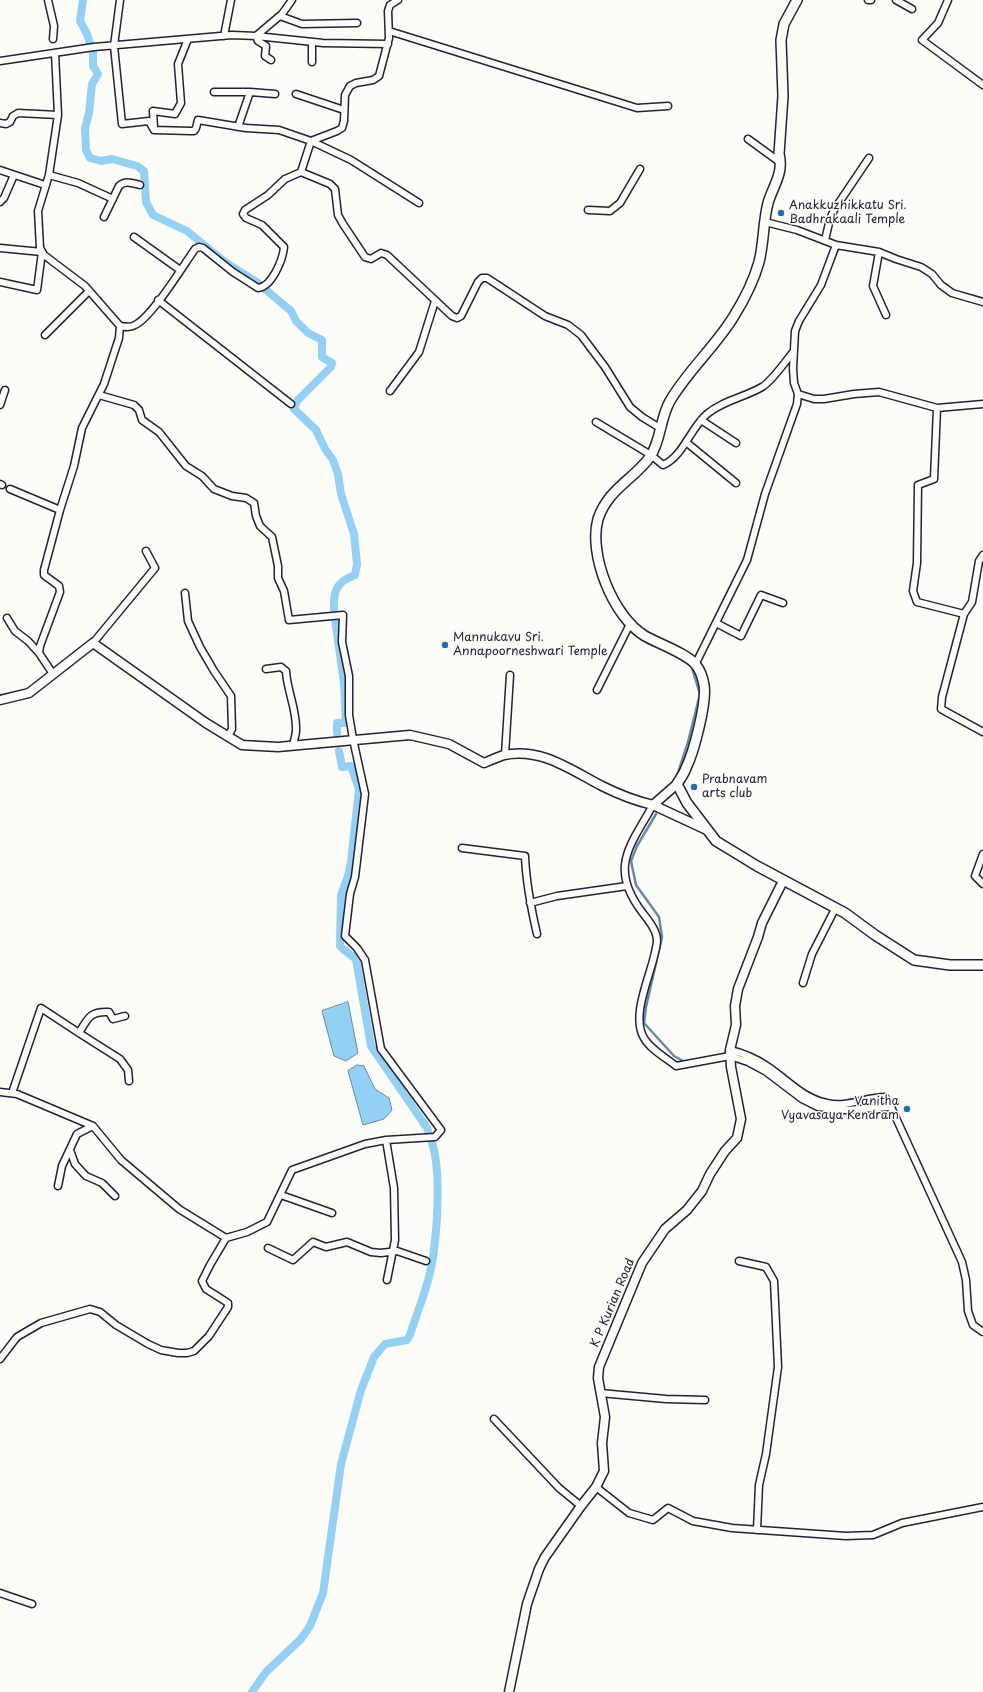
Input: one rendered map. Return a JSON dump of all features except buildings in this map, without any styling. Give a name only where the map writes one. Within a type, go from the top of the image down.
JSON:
[{"type":"main road","points":[[797,0],[784,24],[781,40],[783,96],[780,154],[782,163],[779,178],[768,204],[759,262],[734,317],[669,402],[651,455],[614,490],[604,504],[598,520],[595,536],[601,572],[614,602],[630,624],[643,635],[696,663],[701,674],[704,687],[701,719],[687,768],[677,784],[687,803],[716,841],[783,881],[845,913],[875,935],[914,960],[950,965],[983,965]]},
{"type":"street","points":[[48,0],[54,26],[53,39]]},
{"type":"street","points":[[120,0],[114,46],[122,124],[149,121],[154,130]]},
{"type":"street","points":[[224,36],[231,0]]},
{"type":"street","points":[[256,36],[280,16],[292,0]]},
{"type":"street","points":[[311,141],[342,128],[344,121],[344,95],[350,86],[356,83],[373,80],[379,76],[388,44],[388,11],[390,5],[398,0]]},
{"type":"street","points":[[896,0],[912,9]]},
{"type":"street","points":[[948,0],[938,23],[922,40],[983,85]]},
{"type":"street","points":[[280,16],[302,24],[357,23]]},
{"type":"street","points":[[389,32],[637,108],[668,106]]},
{"type":"street","points":[[0,61],[92,48],[224,36],[256,36],[312,42],[388,44]]},
{"type":"street","points":[[256,36],[258,41],[266,46],[265,56],[271,60]]},
{"type":"street","points":[[154,130],[152,112],[175,114],[180,107],[178,64],[188,39]]},
{"type":"street","points":[[312,42],[312,62]]},
{"type":"street","points":[[55,54],[58,115],[49,175],[38,211],[40,248],[44,255],[88,291],[120,326],[134,326],[147,316],[195,249],[199,247],[203,248],[233,272],[258,288],[264,287],[278,269],[284,247],[262,225],[246,218],[243,214],[246,210],[268,195],[286,179],[301,172],[311,141]]},
{"type":"street","points":[[214,92],[275,94]]},
{"type":"street","points":[[238,127],[250,92]]},
{"type":"street","points":[[296,94],[344,110]]},
{"type":"street","points":[[0,123],[6,124],[10,122],[18,113],[58,115]]},
{"type":"street","points":[[154,130],[194,131],[198,120],[238,127],[279,130],[311,141],[350,160],[420,203]]},
{"type":"street","points":[[748,139],[782,163]]},
{"type":"street","points":[[825,240],[830,219],[834,210],[869,158]]},
{"type":"street","points":[[588,210],[610,211],[620,203],[640,169]]},
{"type":"street","points":[[0,170],[45,184]]},
{"type":"street","points":[[301,172],[330,184],[336,189],[338,215],[365,257],[371,259],[381,253],[387,255],[435,301],[452,316],[457,318],[461,316],[478,282],[482,278],[487,278],[545,316],[568,325],[581,335],[605,367],[630,407],[642,417],[660,428]]},
{"type":"street","points":[[0,202],[4,198],[14,175]]},
{"type":"street","points":[[49,175],[78,183],[113,199]]},
{"type":"street","points":[[104,217],[119,186],[122,183],[126,182],[140,185]]},
{"type":"street","points":[[765,222],[825,240],[836,245],[879,252],[921,267],[932,274],[941,285],[952,293],[983,302]]},
{"type":"street","points":[[134,237],[180,270]]},
{"type":"street","points":[[696,663],[747,560],[765,494],[797,404],[798,394],[794,383],[793,352],[795,331],[798,321],[821,285],[836,245]]},
{"type":"street","points":[[0,248],[42,252]]},
{"type":"street","points":[[0,282],[37,290],[42,252]]},
{"type":"street","points":[[879,252],[873,286],[886,315]]},
{"type":"street","points":[[45,335],[88,291]]},
{"type":"street","points":[[158,300],[291,404]]},
{"type":"street","points":[[390,392],[419,352],[435,301]]},
{"type":"street","points":[[39,653],[40,646],[60,592],[59,586],[44,575],[44,570],[60,510],[74,466],[82,428],[99,395],[119,338],[120,326]]},
{"type":"street","points":[[596,422],[651,455],[663,465],[668,463],[686,442],[706,414],[764,386],[793,352]]},
{"type":"street","points":[[0,405],[5,390]]},
{"type":"street","points":[[798,394],[814,399],[824,399],[879,392],[937,408],[983,404]]},
{"type":"street","points":[[0,1359],[17,1337],[42,1323],[90,1309],[97,1310],[116,1326],[161,1350],[178,1353],[194,1351],[209,1336],[228,1307],[228,1303],[204,1288],[202,1281],[210,1264],[226,1238],[247,1232],[267,1222],[292,1170],[365,1144],[386,1140],[435,1137],[441,1130],[381,1049],[365,960],[357,948],[345,936],[350,894],[355,877],[365,794],[350,740],[349,676],[342,642],[343,615],[289,620],[284,591],[278,578],[278,566],[272,537],[260,526],[256,516],[254,503],[246,498],[232,496],[214,489],[202,476],[186,466],[159,432],[142,420],[140,410],[134,405],[99,395]]},
{"type":"street","points":[[937,408],[934,480],[918,485],[917,563],[914,591],[917,602],[964,614]]},
{"type":"street","points":[[701,420],[736,443]]},
{"type":"street","points":[[686,442],[736,483]]},
{"type":"street","points":[[10,489],[60,510]]},
{"type":"street","points":[[0,700],[29,693],[93,643],[155,568],[146,551]]},
{"type":"street","points":[[983,555],[979,561],[972,602],[964,614],[940,709],[983,732]]},
{"type":"street","points":[[185,593],[188,621],[200,647],[231,696],[232,729],[228,736]]},
{"type":"street","points":[[716,623],[740,636],[761,595],[783,603]]},
{"type":"street","points":[[6,618],[15,631],[28,641],[39,653],[53,674]]},
{"type":"street","points":[[597,690],[630,624]]},
{"type":"street","points":[[93,643],[200,718],[242,745],[278,747],[410,735],[449,744],[484,763],[505,755],[533,754],[558,762],[603,786],[640,802],[653,805],[707,830]]},
{"type":"street","points":[[266,669],[281,667],[286,671],[287,683],[293,704],[296,730],[293,745]]},
{"type":"street","points":[[505,755],[510,675]]},
{"type":"street","points":[[677,784],[653,805],[627,852],[625,859],[624,869],[627,886],[640,908],[651,922],[657,940],[638,1019],[644,1038],[676,1066],[730,1053],[745,1054],[767,1066],[809,1097],[828,1104],[843,1104],[885,1097],[891,1107],[962,1262],[966,1280],[968,1311],[973,1325],[983,1332]]},
{"type":"street","points":[[462,848],[524,856],[525,876],[537,934]]},
{"type":"street","points":[[983,854],[975,876],[983,884]]},
{"type":"street","name":"K P Kurian Road","points":[[510,1692],[527,1604],[539,1569],[545,1557],[596,1487],[604,1471],[602,1443],[605,1417],[598,1378],[599,1367],[642,1263],[665,1229],[688,1210],[702,1191],[710,1174],[725,1151],[738,1138],[741,1119],[731,1067],[730,1053],[736,1025],[735,1006],[738,989],[762,923],[783,881]]},
{"type":"street","points":[[530,903],[557,896],[627,886]]},
{"type":"street","points":[[803,983],[812,954],[835,909]]},
{"type":"street","points":[[12,1094],[41,1008],[120,1059],[128,1070],[129,1081]]},
{"type":"street","points":[[79,1033],[89,1017],[98,1012],[108,1012],[113,1019],[125,1016]]},
{"type":"street","points":[[730,1053],[765,1071],[802,1099],[818,1107],[845,1110],[891,1107]]},
{"type":"street","points":[[0,1092],[17,1094],[93,1126],[121,1160],[179,1209],[226,1238]]},
{"type":"street","points":[[58,1186],[62,1166],[76,1134],[93,1126]]},
{"type":"street","points":[[386,1140],[394,1188],[395,1240],[387,1280]]},
{"type":"street","points":[[70,1150],[75,1164],[86,1176],[102,1183],[116,1196]]},
{"type":"street","points":[[281,1195],[332,1212]]},
{"type":"street","points":[[268,1248],[293,1260],[313,1242],[326,1247],[347,1242],[371,1252],[397,1251],[426,1261]]},
{"type":"street","points":[[740,1261],[766,1267],[774,1282],[778,1367],[766,1454],[759,1485],[757,1530]]},
{"type":"street","points":[[600,1393],[666,1400],[705,1400]]},
{"type":"street","points":[[494,1419],[558,1488],[581,1506]]},
{"type":"street","points":[[596,1487],[629,1513],[654,1520],[668,1508],[693,1521],[732,1528],[846,1536],[873,1535],[902,1522],[983,1507]]},
{"type":"street","points":[[0,1593],[32,1604]]},
{"type":"water","points":[[348,1002],[358,1053],[346,1061],[334,1056],[322,1011]]},
{"type":"water","points":[[357,1065],[364,1066],[375,1089],[389,1098],[392,1110],[384,1119],[363,1125],[348,1071]]},
{"type":"waterway","points":[[83,0],[80,21],[87,34],[93,53],[93,66],[98,74],[92,84],[89,113],[85,128],[86,150],[90,158],[101,161],[112,159],[137,166],[144,171],[146,202],[153,215],[187,231],[226,263],[258,283],[291,311],[296,321],[308,333],[322,340],[322,357],[332,363],[331,367],[298,400],[294,409],[316,430],[325,449],[333,460],[338,474],[341,494],[354,534],[357,564],[355,575],[344,581],[337,588],[334,598],[334,611]]},
{"type":"waterway","points":[[335,619],[344,683],[346,723],[337,723],[337,733]]},
{"type":"waterway","points":[[677,776],[688,742],[700,694],[691,665]]},
{"type":"waterway","points":[[339,751],[342,767],[351,766],[359,789],[351,862],[341,895],[340,946],[356,959],[371,1046],[427,1128],[429,1134]]},
{"type":"waterway","points":[[656,814],[637,846],[631,861],[636,885],[659,917],[662,937],[646,1007],[644,1023],[674,1056],[685,1062]]},
{"type":"waterway","points":[[873,1105],[881,1104]]},
{"type":"waterway","points":[[252,1692],[266,1672],[301,1639],[310,1626],[323,1593],[341,1464],[361,1390],[374,1357],[385,1344],[407,1340],[425,1291],[432,1263],[438,1190],[435,1156],[432,1143]]},
{"type":"place","name":"Anakkuzhikkatu Sri. Badhrakaali Temple","points":[[781,213]]},
{"type":"place","name":"Mannukavu Sri. Annapoorneshwari Temple","points":[[445,645]]},
{"type":"place","name":"Prabnavam arts club","points":[[694,787]]},
{"type":"place","name":"Vanitha Vyavasaya Kendram","points":[[907,1109]]}]
